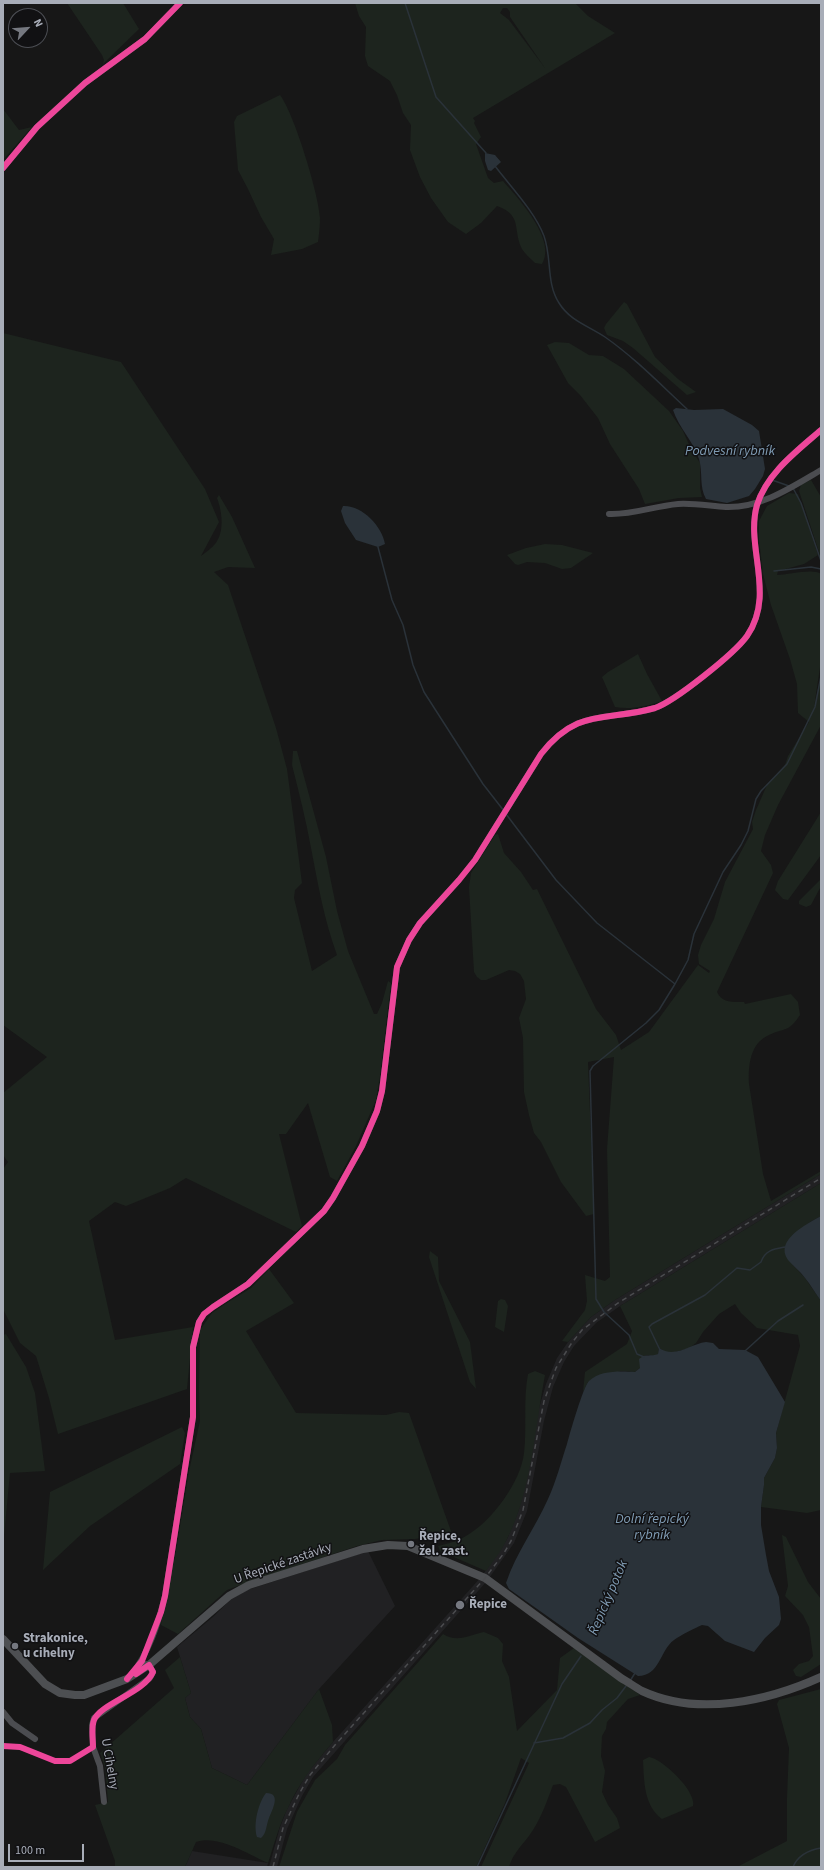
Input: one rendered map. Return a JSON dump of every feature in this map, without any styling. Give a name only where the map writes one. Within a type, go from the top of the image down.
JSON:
[{"type":"main road","name":"U Řepické zastávky","points":[[3,1639],[45,1684],[60,1693],[84,1695],[127,1679],[145,1663],[238,1591],[283,1574],[377,1546],[408,1546],[475,1573],[509,1595],[621,1678],[643,1691],[675,1701],[694,1704],[761,1699],[821,1677]]},
{"type":"street","points":[[3,168],[36,127],[85,83],[145,39],[180,3]]},
{"type":"street","points":[[145,1663],[165,1596],[193,1417],[193,1347],[199,1322],[204,1314],[213,1307],[248,1284],[324,1211],[333,1198],[362,1146],[377,1111],[382,1091],[397,967],[409,940],[420,923],[460,880],[475,860],[540,754],[560,733],[582,722],[594,718],[654,708],[672,700],[732,651],[747,635],[754,623],[759,605],[760,577],[754,524],[759,501],[764,490],[782,464],[821,430]]},
{"type":"street","points":[[609,514],[624,515],[677,504],[705,504],[727,507],[774,498],[821,470]]},
{"type":"street","name":"U Cihelny","points":[[104,1802],[100,1766],[93,1747],[92,1725],[94,1718],[150,1678],[153,1672],[145,1663]]},
{"type":"street","points":[[3,1712],[12,1723],[35,1740]]},
{"type":"shaded area","points":[[67,3],[123,3],[139,29],[103,64],[104,60],[102,55]]},
{"type":"shaded area","points":[[355,3],[575,3],[588,16],[615,33],[473,118],[481,137],[476,144],[488,178],[494,183],[503,181],[526,208],[534,220],[544,243],[545,254],[542,264],[535,263],[523,251],[513,218],[505,210],[497,206],[481,223],[466,234],[448,222],[431,198],[420,177],[410,150],[411,125],[403,113],[397,95],[390,81],[368,66],[365,56],[366,27],[359,16]],"holes":[[[503,8],[507,8],[510,12],[510,17],[545,68],[509,20],[500,13]]]},
{"type":"shaded area","points":[[280,95],[286,105],[299,136],[311,174],[319,207],[320,224],[318,242],[302,249],[271,255],[274,239],[261,217],[238,170],[234,122],[237,116]]},
{"type":"shaded area","points":[[3,109],[19,130],[32,127],[3,160]]},
{"type":"shaded area","points":[[624,302],[627,304],[655,357],[678,379],[696,392],[687,395],[633,348],[623,341],[607,335],[604,328],[606,324]]},
{"type":"shaded area","points":[[3,333],[121,362],[205,489],[219,522],[201,556],[214,546],[220,534],[222,521],[217,498],[219,495],[232,517],[255,568],[228,567],[214,572],[228,585],[276,728],[287,769],[302,883],[295,890],[294,898],[312,971],[337,955],[325,915],[307,827],[292,765],[293,751],[297,751],[326,857],[337,911],[348,951],[374,1014],[377,1014],[382,1003],[388,981],[391,983],[376,1100],[356,1146],[337,1181],[330,1177],[308,1103],[286,1134],[279,1134],[302,1226],[296,1232],[186,1178],[170,1188],[126,1206],[115,1202],[89,1221],[115,1340],[193,1327],[187,1389],[58,1434],[36,1356],[20,1343],[3,1309],[3,1169],[8,1162],[3,1155],[3,1093],[47,1057],[3,1025]]},
{"type":"shaded area","points":[[555,342],[569,343],[589,355],[603,356],[624,369],[669,411],[683,431],[691,449],[700,463],[700,488],[702,497],[679,498],[645,504],[639,489],[610,444],[598,418],[580,395],[568,383],[547,345]]},
{"type":"shaded area","points":[[811,480],[821,497],[821,558],[799,491],[801,485]]},
{"type":"shaded area","points":[[789,493],[798,494],[818,555],[804,564],[778,571],[777,575],[806,572],[817,572],[821,574],[821,661],[814,707],[821,674],[821,725],[778,805],[765,835],[761,851],[771,865],[773,873],[717,992],[719,996],[725,1000],[732,1002],[744,1002],[745,1004],[791,994],[798,1002],[800,1015],[796,1021],[786,1029],[769,1035],[763,1039],[754,1049],[749,1070],[749,1084],[763,1174],[771,1201],[821,1171],[821,1174],[615,1300],[591,1317],[568,1342],[562,1341],[585,1310],[587,1301],[585,1275],[605,1281],[610,1277],[607,1149],[614,1057],[588,1062],[594,1214],[586,1216],[561,1182],[541,1142],[534,1133],[529,1115],[524,1092],[523,1038],[519,1018],[526,999],[524,981],[520,974],[515,971],[509,970],[486,980],[481,980],[474,972],[469,887],[471,873],[495,835],[498,834],[504,853],[521,872],[533,890],[537,889],[596,1009],[616,1035],[621,1050],[649,1032],[698,965],[709,973],[710,971],[699,964],[698,955],[701,945],[714,919],[725,882],[753,829],[752,822],[767,785],[785,765],[788,756],[809,722],[798,713],[797,684],[771,605],[763,574],[759,540],[759,521],[767,506]]},
{"type":"shaded area","points":[[545,544],[562,545],[593,553],[571,568],[562,569],[545,563],[527,562],[518,565],[515,564],[507,555],[526,548]]},
{"type":"shaded area","points":[[638,654],[662,701],[639,707],[615,707],[602,677]]},
{"type":"shaded area","points":[[821,812],[821,855],[788,900],[783,899],[775,890],[778,881]]},
{"type":"shaded area","points":[[820,880],[820,888],[811,905],[806,907],[799,904],[799,901]]},
{"type":"shaded area","points":[[821,1174],[821,1183],[620,1306],[596,1323],[574,1346],[564,1362],[553,1387],[544,1421],[527,1511],[514,1543],[487,1581],[313,1777],[302,1796],[287,1829],[277,1867],[269,1867],[280,1827],[287,1809],[307,1773],[482,1576],[507,1539],[519,1509],[536,1419],[546,1384],[557,1358],[568,1342],[591,1317],[615,1300]]},
{"type":"shaded area","points":[[821,1183],[821,1216],[810,1222],[793,1265],[805,1278],[821,1301],[821,1510],[807,1513],[761,1507],[764,1478],[775,1458],[777,1448],[776,1433],[800,1346],[798,1335],[757,1328],[741,1313],[735,1304],[719,1314],[703,1332],[696,1343],[688,1349],[675,1352],[665,1352],[659,1348],[658,1354],[655,1356],[646,1355],[640,1368],[635,1372],[621,1371],[588,1382],[583,1392],[585,1372],[627,1344],[632,1331],[620,1306]]},
{"type":"shaded area","points":[[430,1251],[438,1257],[439,1281],[470,1342],[476,1389],[470,1382],[429,1257]]},
{"type":"shaded area","points":[[269,1269],[294,1303],[246,1331],[296,1413],[386,1415],[399,1412],[409,1413],[452,1534],[415,1539],[382,1540],[357,1546],[251,1581],[227,1590],[178,1634],[161,1625],[165,1596],[175,1557],[189,1471],[200,1421],[200,1330],[212,1313],[251,1288]]},
{"type":"shaded area","points":[[501,1299],[505,1300],[508,1306],[504,1332],[495,1327],[498,1301]]},
{"type":"shaded area","points":[[6,1334],[26,1367],[35,1393],[45,1471],[10,1473],[3,1547],[3,1335]]},
{"type":"shaded area","points":[[535,1371],[545,1375],[527,1482],[514,1523],[506,1541],[486,1571],[440,1551],[438,1546],[460,1539],[476,1530],[495,1511],[511,1488],[522,1464],[524,1453],[528,1374]]},
{"type":"shaded area","points":[[182,1427],[185,1433],[180,1464],[90,1526],[43,1570],[50,1492]]},
{"type":"shaded area","points":[[782,1535],[786,1537],[808,1582],[821,1599],[821,1664],[801,1677],[796,1676],[793,1670],[799,1664],[809,1661],[813,1656],[809,1627],[803,1615],[785,1596],[788,1586]]},
{"type":"shaded area","points":[[368,1551],[395,1606],[319,1689],[247,1785],[212,1768],[201,1729],[190,1717],[185,1698],[191,1693],[177,1647],[214,1616],[230,1600],[247,1590]]},
{"type":"shaded area","points":[[484,1632],[498,1638],[503,1644],[502,1661],[509,1677],[517,1731],[557,1690],[560,1658],[574,1648],[640,1695],[628,1699],[607,1722],[606,1729],[602,1736],[601,1756],[605,1771],[602,1792],[608,1805],[617,1818],[620,1828],[595,1842],[566,1787],[560,1784],[553,1785],[536,1825],[516,1852],[509,1867],[481,1867],[529,1763],[521,1758],[505,1803],[476,1867],[279,1867],[297,1812],[315,1780],[337,1759],[345,1745],[443,1634],[448,1637],[458,1638]]},
{"type":"shaded area","points":[[180,1657],[191,1693],[185,1698],[190,1717],[201,1729],[212,1768],[247,1785],[319,1689],[332,1725],[333,1742],[308,1774],[292,1799],[279,1828],[268,1863],[232,1846],[204,1840],[196,1842],[185,1867],[115,1867],[115,1861],[95,1805],[108,1802],[105,1767],[100,1753],[174,1688],[165,1670]]},
{"type":"shaded area","points":[[821,1689],[821,1867],[737,1867],[787,1841],[789,1748],[777,1704],[779,1700]]},
{"type":"shaded area","points":[[649,1757],[655,1759],[678,1777],[690,1793],[693,1800],[693,1806],[662,1819],[656,1814],[648,1800],[645,1784],[643,1760]]},
{"type":"shaded area","points":[[192,1851],[268,1863],[267,1867],[185,1867]]},
{"type":"water","points":[[485,153],[495,155],[501,162],[491,171],[488,170],[485,161]]},
{"type":"water","name":"Podvesní rybník","points":[[676,408],[694,410],[723,409],[752,425],[759,431],[765,469],[763,476],[749,496],[727,503],[706,499],[703,490],[699,459],[676,417],[673,410]]},
{"type":"water","points":[[343,506],[357,509],[370,518],[380,530],[385,544],[378,547],[356,540],[345,523],[341,511]]},
{"type":"water","points":[[821,1216],[821,1301],[803,1275],[788,1260],[785,1253],[785,1246],[789,1239],[801,1228]]},
{"type":"water","name":"Dolní řepický rybník","points":[[706,1342],[713,1343],[719,1349],[745,1350],[758,1357],[785,1402],[776,1433],[777,1448],[775,1458],[764,1478],[761,1507],[761,1525],[766,1555],[769,1571],[779,1597],[781,1619],[779,1625],[765,1638],[754,1652],[725,1641],[708,1626],[702,1625],[674,1640],[669,1644],[659,1662],[651,1672],[638,1676],[578,1638],[509,1589],[506,1583],[515,1561],[543,1510],[551,1492],[580,1401],[589,1381],[594,1377],[605,1373],[635,1372],[640,1368],[639,1359],[644,1356],[658,1354],[659,1348],[671,1352]]},
{"type":"water","points":[[266,1793],[274,1796],[275,1802],[261,1838],[257,1837],[256,1820],[261,1802]]},
{"type":"waterway","points":[[405,3],[436,97],[486,153]]},
{"type":"waterway","points":[[495,166],[529,209],[540,227],[548,253],[552,287],[563,309],[574,319],[605,337],[627,354],[687,409]]},
{"type":"waterway","points":[[772,480],[789,486]]},
{"type":"waterway","points":[[793,488],[801,503],[821,561]]},
{"type":"waterway","points":[[378,547],[392,600],[403,625],[413,665],[424,692],[483,784],[504,811]]},
{"type":"waterway","points":[[774,571],[811,567],[821,569]]},
{"type":"waterway","points":[[644,1357],[637,1354],[629,1335],[604,1312],[596,1299],[590,1071],[593,1066],[646,1023],[659,1010],[675,984],[688,960],[694,934],[723,872],[741,845],[748,831],[756,799],[761,791],[787,764],[815,707],[821,676]]},
{"type":"waterway","points":[[506,814],[556,880],[597,923],[675,984]]},
{"type":"waterway","points":[[660,1350],[649,1327],[652,1324],[705,1295],[737,1268],[750,1270],[761,1262],[767,1253],[774,1249],[785,1247]]},
{"type":"waterway","name":"Řepický potok","points":[[745,1351],[778,1321],[803,1305]]},
{"type":"waterway","name":"Řepický potok","points":[[477,1867],[562,1684],[581,1656]]},
{"type":"waterway","points":[[630,1681],[635,1673]]},
{"type":"waterway","points":[[534,1743],[563,1738],[590,1723],[602,1710],[617,1698],[626,1686]]},
{"type":"waterway","points":[[793,1867],[801,1856],[812,1850],[821,1848]]},
{"type":"railway","points":[[273,1867],[283,1828],[310,1775],[335,1745],[485,1578],[511,1541],[523,1510],[544,1401],[556,1368],[582,1330],[618,1303],[821,1178]]},
{"type":"cycle path","points":[[3,168],[37,127],[85,83],[145,39],[180,3]]},
{"type":"cycle path","points":[[127,1679],[142,1661],[161,1612],[165,1596],[193,1417],[193,1347],[199,1322],[204,1314],[213,1307],[248,1284],[324,1211],[333,1198],[362,1146],[377,1111],[382,1091],[397,967],[409,940],[420,923],[475,860],[541,754],[555,739],[580,722],[638,712],[664,704],[704,676],[730,654],[747,636],[755,620],[759,604],[760,587],[754,537],[754,521],[757,505],[762,493],[775,473],[821,430]]},
{"type":"cycle path","points":[[3,1746],[20,1747],[55,1761],[70,1761],[93,1747],[93,1723],[98,1714],[105,1708],[141,1686],[153,1672],[149,1665],[136,1674]]},
{"type":"place","name":"Řepice, žel. zast.","points":[[411,1544]]},
{"type":"place","name":"Řepice","points":[[460,1605]]},
{"type":"place","name":"Strakonice, u cihelny","points":[[15,1646]]}]
